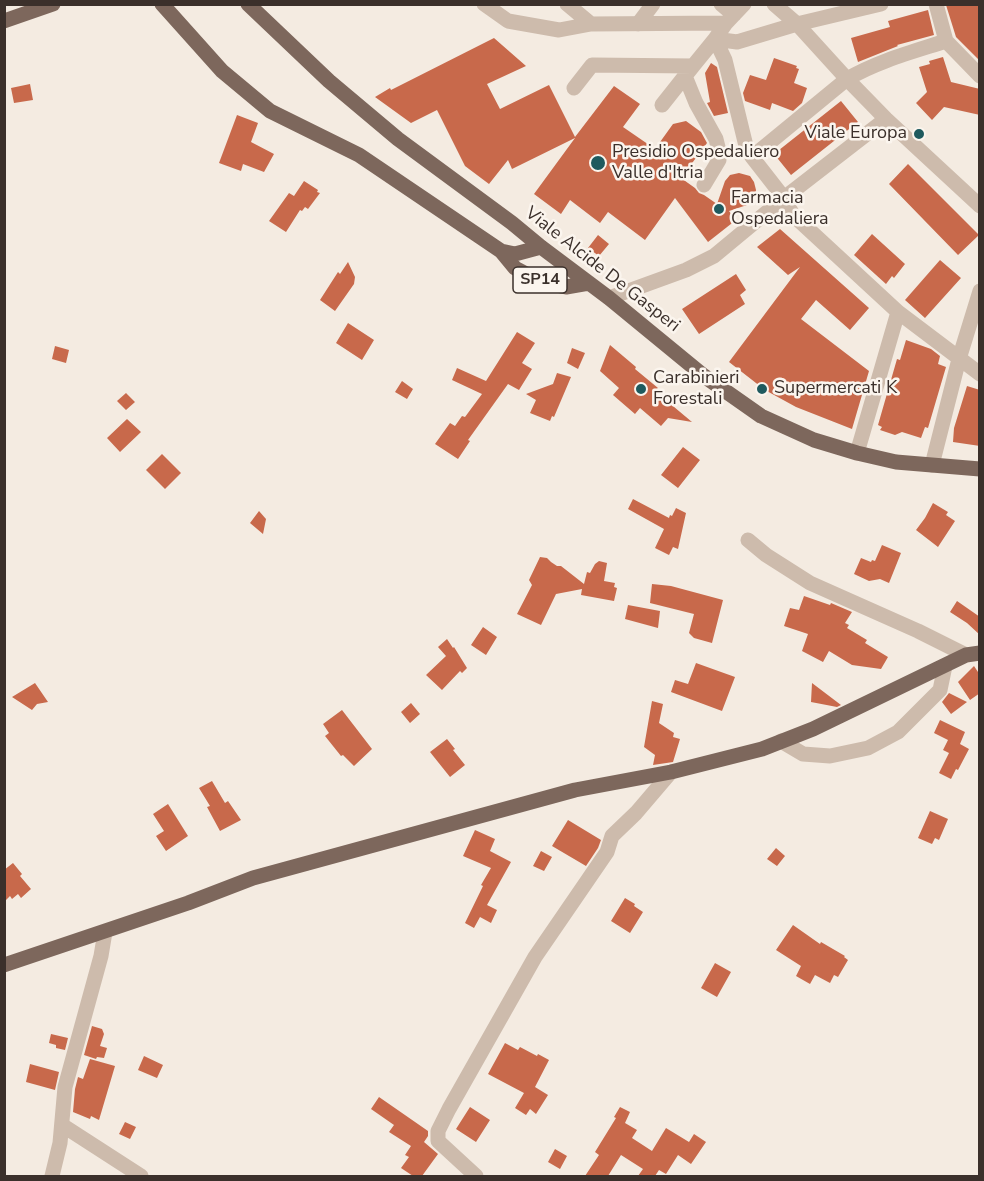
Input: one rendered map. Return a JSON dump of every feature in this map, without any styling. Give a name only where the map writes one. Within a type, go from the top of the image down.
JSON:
[{"type":"main road","points":[[4,21],[53,4]]},
{"type":"main road","name":"SP14","points":[[162,4],[222,71],[270,111],[359,155],[501,251],[515,268],[545,282],[566,287],[589,284]]},
{"type":"main road","name":"Viale Alcide De Gasperi","points":[[248,4],[329,81],[398,139],[609,298],[704,376],[761,416],[814,440],[858,453],[896,462],[980,469]]},
{"type":"main road","name":"SP14","points":[[501,251],[515,254],[541,248]]},
{"type":"main road","points":[[5,965],[105,932],[253,878],[575,790],[671,772],[762,749],[813,729],[973,654]]},
{"type":"street","points":[[484,4],[508,21],[560,30],[591,24],[638,24],[735,14]]},
{"type":"street","points":[[567,4],[591,24]]},
{"type":"street","points":[[638,24],[653,4]]},
{"type":"street","points":[[721,4],[735,14]]},
{"type":"street","points":[[774,4],[797,24],[886,119],[980,206]]},
{"type":"street","points":[[715,39],[737,42],[797,24],[881,4]]},
{"type":"street","points":[[936,4],[946,41],[980,76]]},
{"type":"street","points":[[662,105],[735,14]]},
{"type":"street","points":[[715,39],[725,60],[746,146],[794,215],[898,312],[980,374]]},
{"type":"street","points":[[752,157],[847,79],[895,57],[946,41]]},
{"type":"street","points":[[574,88],[592,65],[689,71]]},
{"type":"street","points":[[689,71],[696,103],[716,139],[719,151],[719,160],[704,185]]},
{"type":"street","points":[[609,298],[686,270],[714,256],[886,119]]},
{"type":"street","points":[[933,465],[959,359],[980,291]]},
{"type":"street","points":[[858,453],[898,312]]},
{"type":"street","points":[[748,540],[766,555],[810,583],[973,654]]},
{"type":"street","points":[[781,741],[803,754],[830,756],[868,748],[898,732],[940,690],[945,666]]},
{"type":"street","points":[[476,1176],[438,1142],[438,1131],[449,1108],[535,957],[607,852],[612,836],[636,813],[671,772]]},
{"type":"street","points":[[52,1176],[60,1143],[66,1087],[101,956],[105,932]]},
{"type":"street","points":[[62,1125],[141,1176]]},
{"type":"building","points":[[980,4],[980,61],[956,37],[946,5]]},
{"type":"building","points":[[928,10],[934,35],[897,45],[858,62],[851,38],[890,27],[888,21]]},
{"type":"building","name":"Presidio Ospedaliero Valle d'Itria","points":[[494,38],[526,66],[487,84],[500,109],[549,85],[575,137],[614,86],[640,104],[623,127],[655,149],[673,124],[686,121],[701,132],[707,143],[681,178],[699,193],[717,204],[725,181],[730,175],[739,173],[750,176],[754,182],[755,197],[747,205],[729,211],[736,220],[708,242],[675,198],[645,240],[608,212],[600,223],[570,200],[561,214],[534,194],[575,138],[512,169],[508,160],[489,184],[465,166],[437,110],[411,123],[375,97]]},
{"type":"building","points":[[943,57],[951,82],[980,89],[980,115],[944,107],[932,120],[916,103],[927,92],[919,67]]},
{"type":"building","points":[[774,58],[797,66],[796,68],[799,69],[794,83],[807,88],[802,103],[793,111],[772,103],[770,110],[745,101],[743,93],[750,75],[766,80]]},
{"type":"building","points":[[711,63],[717,67],[728,113],[714,116],[707,103],[710,102],[705,73]]},
{"type":"building","points":[[30,84],[33,100],[14,103],[11,88]]},
{"type":"building","points":[[841,101],[858,122],[791,175],[774,154]]},
{"type":"building","points":[[237,115],[258,123],[251,142],[274,154],[264,172],[243,164],[241,171],[219,163]]},
{"type":"building","points":[[908,164],[979,235],[958,255],[889,184]]},
{"type":"building","points":[[304,181],[320,193],[308,209],[305,207],[302,211],[300,210],[286,232],[269,221],[289,193],[294,196]]},
{"type":"building","points":[[780,229],[869,308],[850,330],[816,300],[801,319],[869,371],[852,429],[796,407],[765,390],[729,362],[800,267],[788,275],[757,247]]},
{"type":"building","points":[[872,234],[905,264],[886,284],[854,255]]},
{"type":"building","points":[[598,235],[609,244],[599,256],[588,248]]},
{"type":"building","points":[[940,260],[961,278],[925,318],[905,300]]},
{"type":"building","points":[[348,262],[355,277],[354,284],[335,311],[320,300],[338,272],[340,274]]},
{"type":"building","points":[[736,274],[746,290],[740,295],[745,304],[699,334],[682,309]]},
{"type":"building","points":[[348,323],[374,340],[362,360],[336,343]]},
{"type":"building","points":[[517,332],[535,343],[522,363],[532,369],[519,390],[508,384],[468,440],[470,441],[458,459],[435,444],[450,423],[455,426],[462,416],[465,417],[482,394],[452,380],[457,368],[486,381]]},
{"type":"building","points":[[906,340],[931,349],[940,356],[938,364],[946,367],[928,428],[925,427],[921,438],[902,432],[895,435],[880,430],[882,427],[878,425],[897,359],[900,360]]},
{"type":"building","points":[[610,345],[658,388],[655,391],[692,422],[668,418],[661,426],[640,408],[635,414],[613,395],[619,388],[600,371]]},
{"type":"building","points":[[55,346],[69,350],[66,363],[52,359]]},
{"type":"building","points":[[572,348],[585,353],[578,369],[567,363]]},
{"type":"building","points":[[557,373],[571,377],[554,417],[552,416],[550,421],[530,413],[536,400],[526,394],[553,384]]},
{"type":"building","points":[[402,381],[413,389],[407,399],[395,392]]},
{"type":"building","points":[[967,386],[980,390],[980,446],[953,442],[954,428]]},
{"type":"building","points":[[126,393],[135,402],[126,410],[117,401]]},
{"type":"building","points":[[127,419],[141,432],[120,452],[107,438]]},
{"type":"building","points":[[683,447],[700,460],[678,488],[661,475]]},
{"type":"building","points":[[162,454],[181,473],[165,489],[146,470]]},
{"type":"building","points":[[633,499],[669,518],[676,508],[686,513],[678,549],[673,547],[669,555],[655,548],[664,529],[628,509]]},
{"type":"building","points":[[933,503],[948,512],[946,515],[955,521],[938,547],[916,530]]},
{"type":"building","points":[[259,511],[266,519],[263,534],[250,523]]},
{"type":"building","points":[[882,545],[901,553],[889,583],[880,579],[869,581],[854,574],[861,558],[871,562],[875,561]]},
{"type":"building","points":[[540,557],[547,558],[557,566],[561,566],[584,584],[587,572],[590,573],[595,564],[599,561],[607,563],[604,581],[615,583],[614,587],[617,588],[614,601],[581,595],[582,589],[556,594],[541,625],[517,614],[532,585],[529,580]]},
{"type":"building","points":[[652,584],[671,586],[723,600],[712,643],[694,638],[689,633],[694,614],[650,603]]},
{"type":"building","points":[[804,596],[830,605],[831,603],[852,612],[845,623],[849,625],[847,628],[867,640],[865,643],[888,657],[881,669],[852,665],[829,651],[823,662],[802,651],[808,634],[784,626],[790,608],[799,610]]},
{"type":"building","points":[[957,601],[980,617],[980,635],[950,612]]},
{"type":"building","points":[[628,605],[660,611],[658,628],[625,619]]},
{"type":"building","points":[[483,627],[497,637],[486,655],[471,645]]},
{"type":"building","points":[[447,639],[467,668],[462,673],[460,671],[442,690],[426,675],[446,656],[438,647]]},
{"type":"building","points":[[696,663],[735,677],[722,711],[671,692],[675,680],[688,684]]},
{"type":"building","points":[[974,666],[980,675],[980,693],[970,700],[958,682]]},
{"type":"building","points":[[35,683],[48,702],[37,704],[32,710],[12,697]]},
{"type":"building","points":[[812,683],[841,705],[837,707],[811,702]]},
{"type":"building","points":[[949,693],[967,702],[951,714],[942,702]]},
{"type":"building","points":[[652,701],[663,704],[659,723],[674,733],[673,737],[680,739],[673,762],[653,765],[655,755],[644,747]]},
{"type":"building","points":[[411,703],[420,714],[410,723],[401,712]]},
{"type":"building","points":[[342,710],[372,749],[354,766],[343,755],[341,756],[325,736],[329,733],[323,724]]},
{"type":"building","points":[[940,720],[965,732],[960,744],[969,749],[951,779],[939,773],[949,753],[943,750],[948,740],[934,733]]},
{"type":"building","points":[[447,739],[465,765],[450,777],[430,752]]},
{"type":"building","points":[[212,781],[225,803],[228,801],[241,820],[220,831],[207,807],[210,806],[199,788]]},
{"type":"building","points":[[168,804],[188,836],[166,851],[156,836],[164,831],[153,814]]},
{"type":"building","points":[[930,811],[948,819],[939,840],[935,838],[932,844],[918,838]]},
{"type":"building","points":[[568,820],[601,840],[586,866],[552,846]]},
{"type":"building","points":[[475,830],[495,839],[490,851],[511,862],[487,905],[497,910],[491,923],[480,917],[474,928],[465,923],[491,868],[463,856]]},
{"type":"building","points":[[776,848],[785,856],[777,866],[767,859]]},
{"type":"building","points":[[541,851],[552,857],[544,871],[533,866]]},
{"type":"building","points":[[13,863],[31,889],[21,898],[18,894],[12,899],[10,896],[4,902],[4,870]]},
{"type":"building","points":[[625,898],[643,912],[630,933],[611,921]]},
{"type":"building","points":[[793,925],[848,960],[838,977],[834,975],[830,983],[815,975],[810,984],[796,976],[801,966],[776,950]]},
{"type":"building","points":[[715,963],[731,972],[717,997],[701,988]]},
{"type":"building","points":[[92,1026],[102,1029],[104,1034],[100,1046],[107,1048],[104,1058],[97,1057],[96,1059],[84,1055]]},
{"type":"building","points":[[51,1034],[68,1038],[65,1050],[49,1043]]},
{"type":"building","points":[[505,1043],[518,1050],[520,1047],[549,1060],[535,1087],[548,1095],[536,1114],[530,1109],[526,1115],[515,1108],[524,1093],[488,1074]]},
{"type":"building","points":[[144,1056],[163,1065],[157,1078],[138,1070]]},
{"type":"building","points":[[90,1059],[115,1066],[99,1120],[73,1112],[78,1077],[83,1079]]},
{"type":"building","points":[[30,1064],[59,1072],[55,1090],[26,1082]]},
{"type":"building","points":[[379,1097],[428,1131],[424,1142],[438,1154],[422,1176],[413,1176],[401,1168],[409,1157],[405,1155],[411,1146],[389,1132],[394,1125],[371,1109]]},
{"type":"building","points":[[470,1107],[490,1120],[476,1142],[456,1129]]},
{"type":"building","points":[[620,1107],[630,1112],[625,1123],[637,1130],[632,1138],[652,1151],[666,1128],[689,1142],[694,1134],[706,1142],[691,1164],[678,1155],[666,1174],[659,1170],[655,1176],[638,1176],[643,1169],[621,1155],[608,1176],[585,1176],[599,1155],[595,1152],[616,1118],[614,1117]]},
{"type":"building","points":[[125,1122],[136,1127],[130,1139],[119,1134]]},
{"type":"building","points":[[555,1149],[567,1156],[560,1169],[548,1162]]},
{"type":"place","name":"Viale Europa","points":[[919,134]]},
{"type":"place","name":"Presidio Ospedaliero Valle d'Itria","points":[[598,163]]},
{"type":"place","name":"Farmacia Ospedaliera","points":[[719,209]]},
{"type":"place","name":"Carabinieri Forestali","points":[[641,389]]},
{"type":"place","name":"Supermercati K","points":[[762,389]]}]
